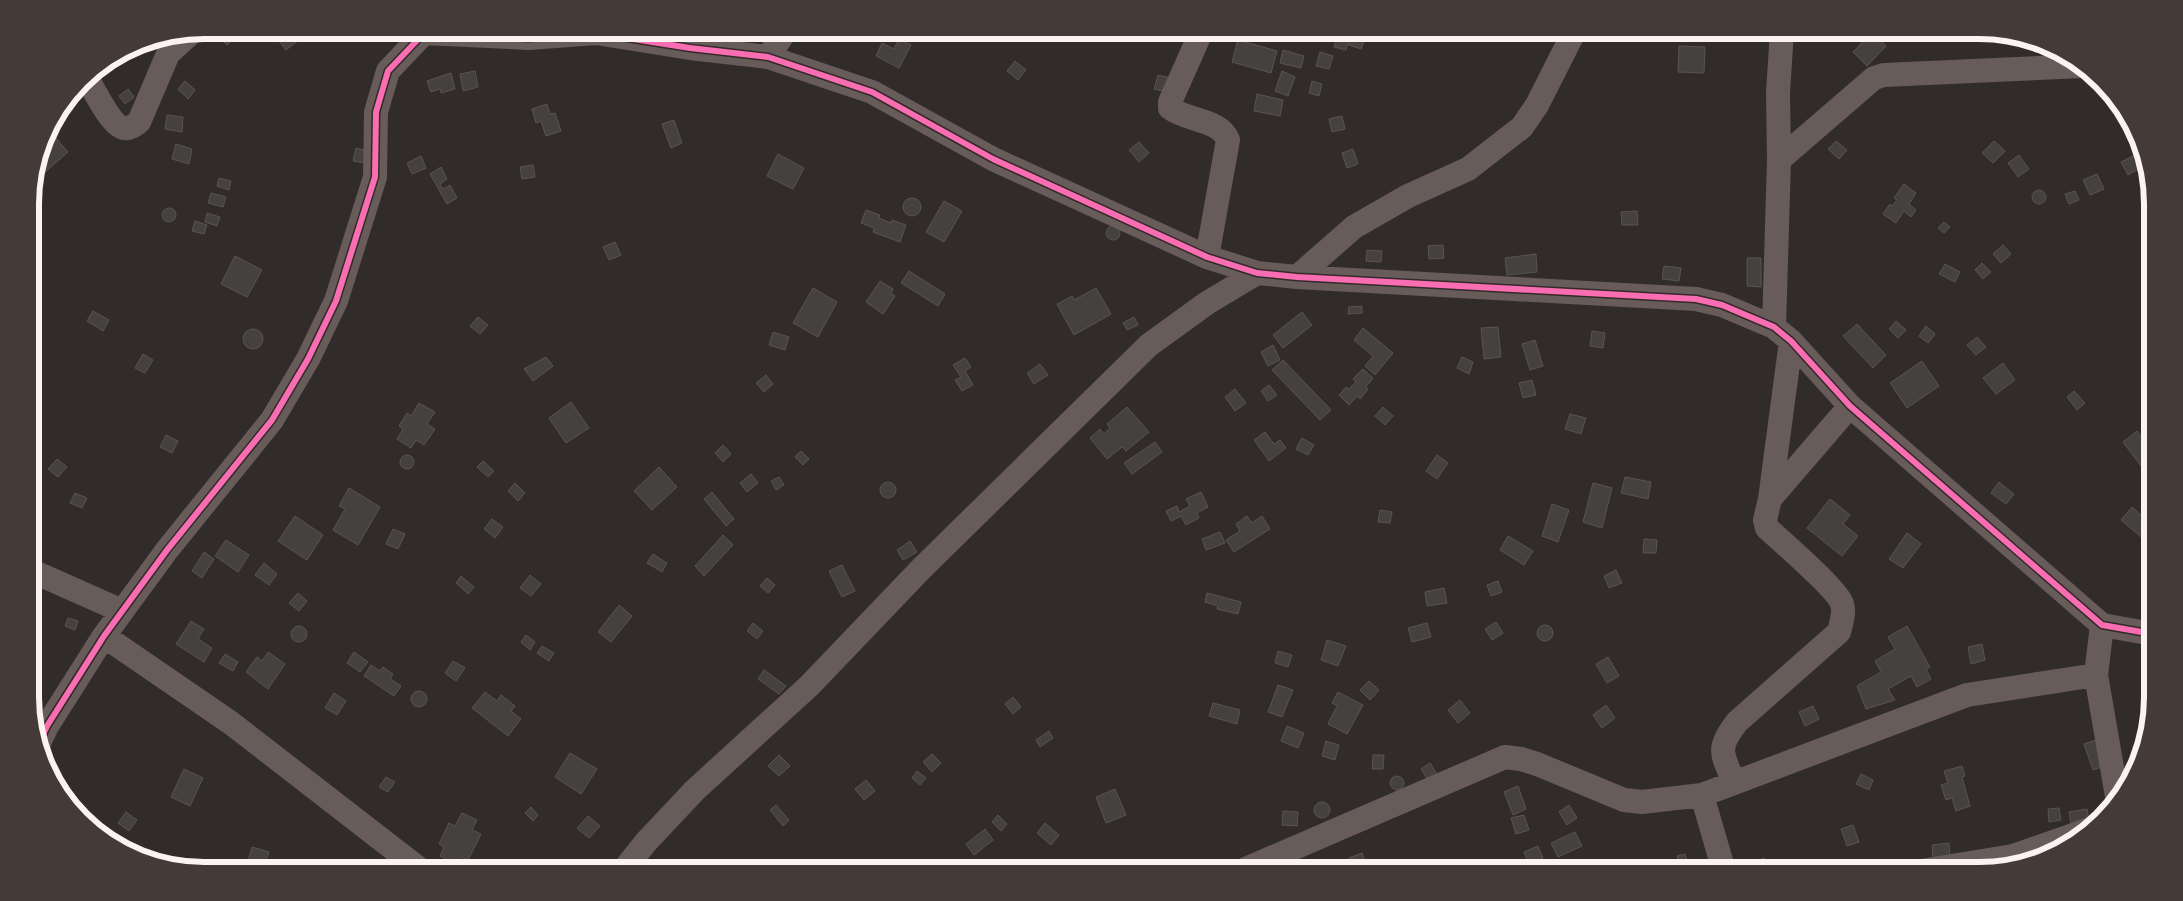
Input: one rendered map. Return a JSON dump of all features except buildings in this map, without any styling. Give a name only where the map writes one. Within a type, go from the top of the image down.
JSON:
[{"type":"street","points":[[43,734],[104,636],[167,550],[272,420],[308,359],[336,300],[375,177],[376,112],[388,71],[419,39]]},
{"type":"street","points":[[634,39],[690,48],[768,56],[872,92],[993,159],[1206,257],[1256,273],[1297,277],[1696,299],[1722,305],[1782,334],[1850,406],[2102,625],[2144,632]]},
{"type":"street","points":[[768,56],[780,39]]},
{"type":"street","points":[[1198,39],[1170,102],[1170,108],[1218,128],[1226,133],[1228,140],[1206,257]]},
{"type":"street","points":[[1297,277],[1354,227],[1408,196],[1468,169],[1522,127],[1537,105],[1570,39]]},
{"type":"street","points":[[1734,782],[1722,752],[1726,736],[1737,722],[1839,632],[1842,618],[1842,604],[1824,581],[1767,528],[1764,520],[1770,499],[1782,334],[1778,93],[1781,39]]},
{"type":"street","points":[[91,84],[114,123],[124,128],[132,127],[139,122],[168,54],[183,40]]},
{"type":"street","points":[[1779,160],[1874,78],[1884,75],[2070,67]]},
{"type":"street","points":[[631,862],[646,842],[695,790],[809,686],[920,569],[1149,345],[1207,303],[1256,273]]},
{"type":"street","points":[[1770,499],[1850,406]]},
{"type":"street","points":[[39,574],[122,611]]},
{"type":"street","points":[[2102,625],[2096,675],[2116,789]]},
{"type":"street","points":[[104,636],[231,723],[410,862]]},
{"type":"street","points":[[1262,862],[1505,757],[1537,764],[1624,800],[1642,802],[1702,795],[1967,695],[2096,675]]},
{"type":"street","points":[[1702,795],[1721,862]]},
{"type":"street","points":[[1977,862],[2014,856],[2065,838]]},
{"type":"cycle path","points":[[43,734],[104,636],[167,550],[272,420],[308,359],[336,301],[375,177],[376,112],[388,71],[418,39]]},
{"type":"cycle path","points":[[634,39],[768,57],[872,92],[993,159],[1207,257],[1257,273],[1297,277],[1696,299],[1722,305],[1774,327],[1791,341],[1850,406],[2102,625],[2144,632]]}]
